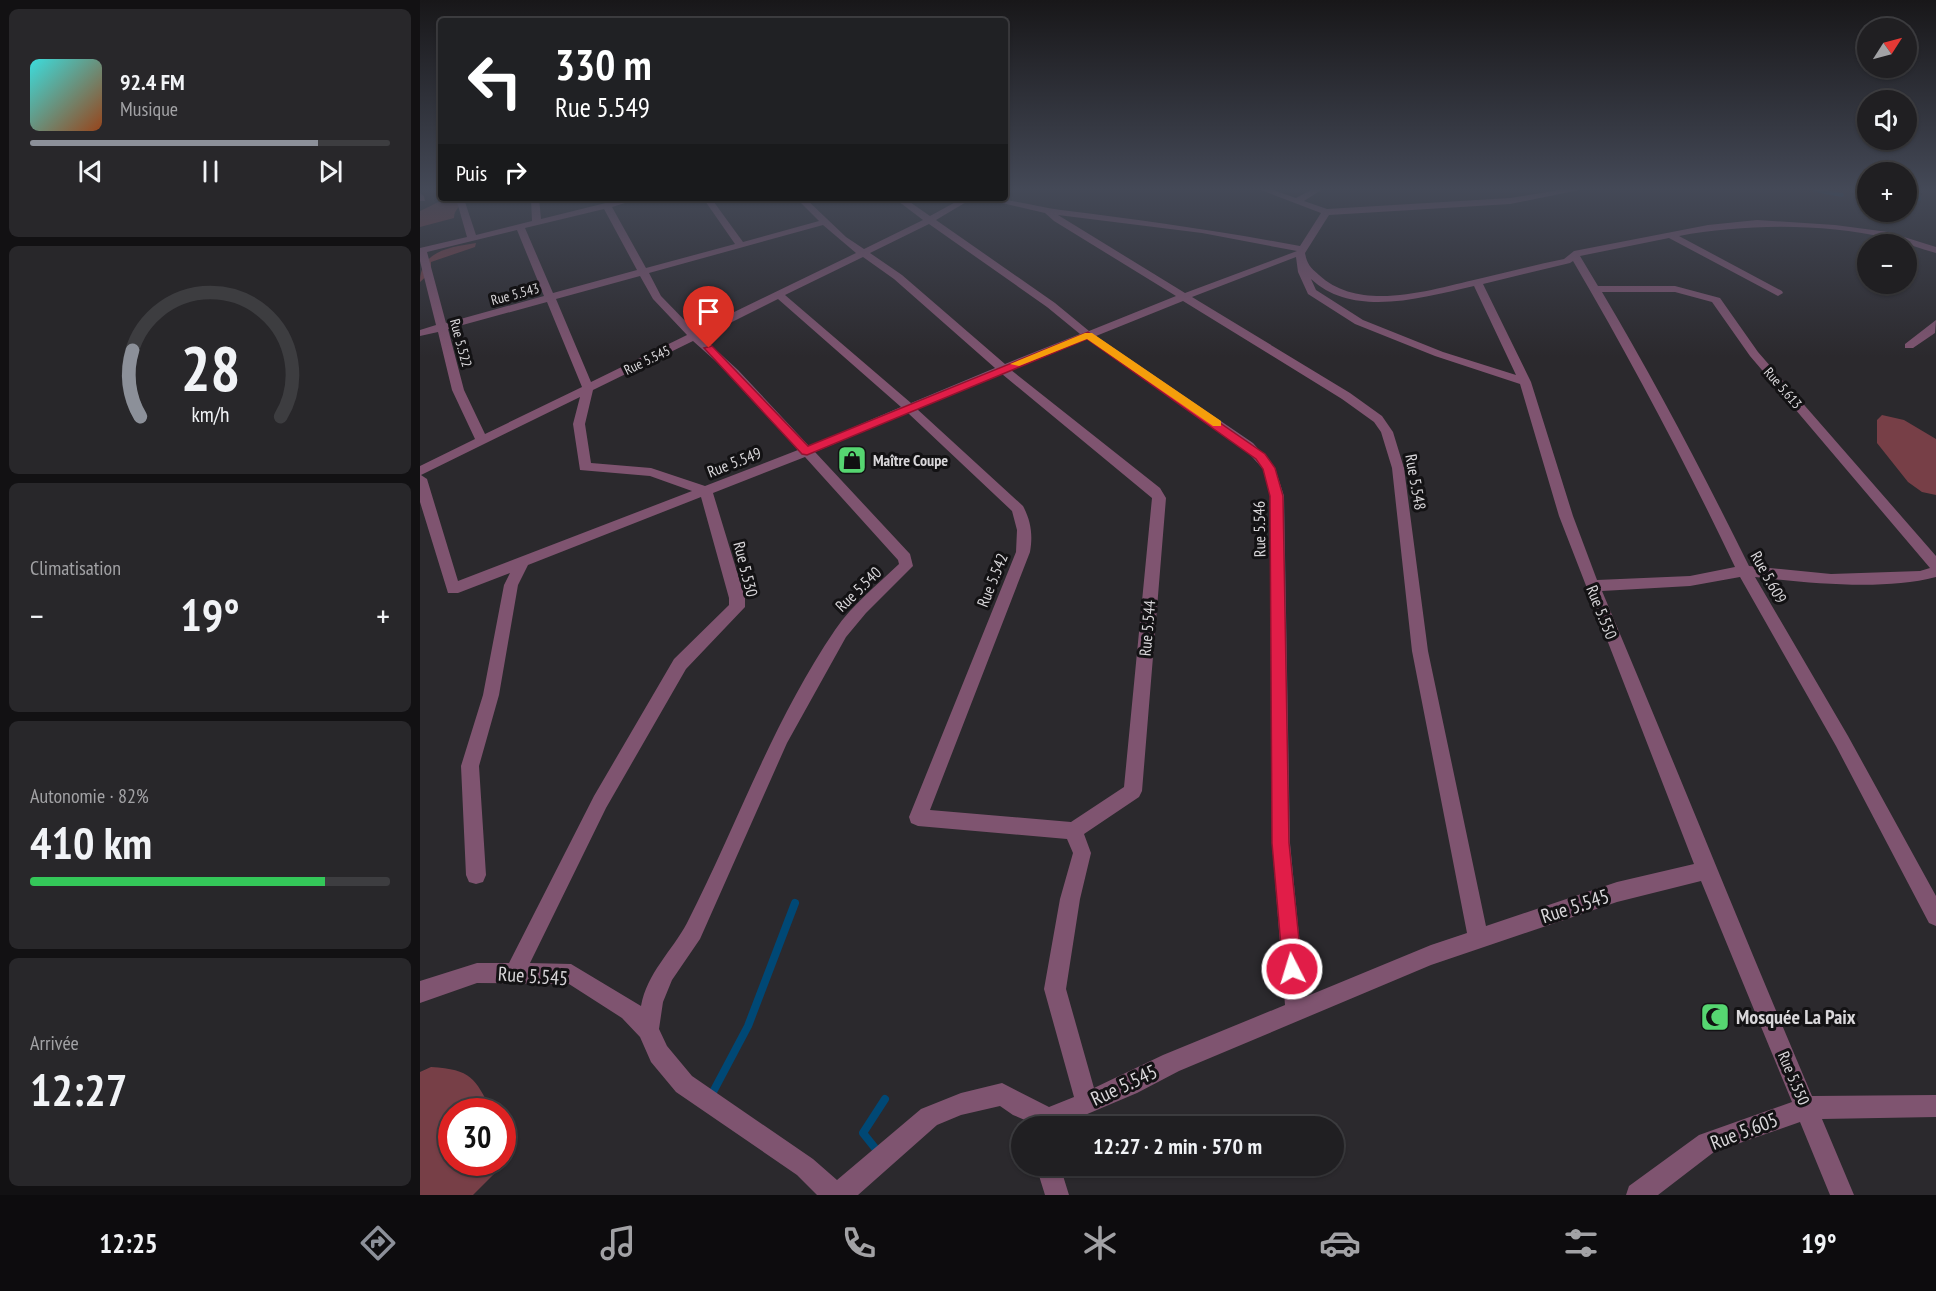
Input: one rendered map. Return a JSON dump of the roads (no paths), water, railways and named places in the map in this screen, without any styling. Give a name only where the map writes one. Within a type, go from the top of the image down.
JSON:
[{"type":"street","points":[[421,251],[441,246]]},
{"type":"street","points":[[529,246],[588,388],[579,424],[585,468],[651,472],[706,490]]},
{"type":"street","name":"Rue 5.540","points":[[628,246],[657,297],[682,325],[734,372],[904,558],[906,566],[861,609],[841,633],[780,739],[693,932],[664,973],[652,1002],[648,1029]]},
{"type":"street","name":"Rue 5.543","points":[[420,333],[734,246]]},
{"type":"street","name":"Rue 5.544","points":[[853,246],[898,277],[1003,369],[1155,490],[1159,498],[1133,791],[1072,831]]},
{"type":"street","name":"Rue 5.545","points":[[421,474],[482,440],[879,246]]},
{"type":"street","name":"Rue 5.546","points":[[964,246],[1249,447],[1269,468],[1276,496],[1281,843],[1296,1011]]},
{"type":"street","name":"Rue 5.548","points":[[1101,246],[1346,396],[1378,419],[1387,432],[1398,468],[1420,651],[1478,939]]},
{"type":"street","points":[[1265,246],[1302,255],[1318,282],[1363,297],[1382,299],[1416,296],[1567,261],[1574,254],[1621,246]]},
{"type":"street","points":[[1307,246],[1302,255],[1306,282],[1320,300],[1359,322],[1439,354],[1525,382]]},
{"type":"street","points":[[1688,246],[1778,293]]},
{"type":"street","name":"Rue 5.522","points":[[421,251],[459,390],[482,440]]},
{"type":"street","name":"Rue 5.609","points":[[1574,254],[1640,366],[1695,469],[1744,571],[1842,741],[1936,916]]},
{"type":"street","name":"Rue 5.549","points":[[421,474],[453,589],[807,451],[1003,369],[1289,255],[1302,255]]},
{"type":"street","name":"Rue 5.550","points":[[1477,282],[1525,382],[1566,516],[1592,586],[1655,738],[1706,870],[1842,1195]]},
{"type":"street","name":"Rue 5.613","points":[[1594,289],[1675,289],[1716,300],[1754,354],[1936,566]]},
{"type":"street","name":"Rue 5.542","points":[[779,295],[909,408],[1018,509],[1026,535],[1023,552],[918,817],[1072,831]]},
{"type":"street","points":[[1909,346],[1930,331],[1936,323]]},
{"type":"street","name":"Rue 5.530","points":[[515,972],[600,802],[680,664],[738,608],[706,490]]},
{"type":"street","points":[[476,875],[470,766],[491,695],[510,592],[522,563]]},
{"type":"street","points":[[1592,586],[1690,581],[1744,571],[1831,579],[1920,576],[1936,572]]},
{"type":"street","points":[[1072,831],[1082,853],[1070,898],[1055,989],[1087,1103]]},
{"type":"street","name":"Rue 5.545","points":[[1061,1116],[1172,1063],[1431,955],[1617,892],[1706,870]]},
{"type":"street","name":"Rue 5.545","points":[[420,992],[477,973],[571,974],[630,1010],[648,1029],[658,1054],[684,1084],[805,1167],[833,1193],[846,1190],[929,1117],[961,1104],[1002,1094],[1036,1116]]},
{"type":"street","name":"Rue 5.605","points":[[1638,1195],[1707,1143],[1806,1108],[1936,1106]]},
{"type":"street","points":[[1051,1176],[1057,1195]]},
{"type":"waterway","points":[[713,1092],[748,1026],[795,903]]},
{"type":"waterway","points":[[875,1148],[863,1133],[885,1099]]},
{"type":"place","name":"Maître Coupe","points":[[852,460]]},
{"type":"place","name":"Mosquée La Paix","points":[[1715,1017]]}]
